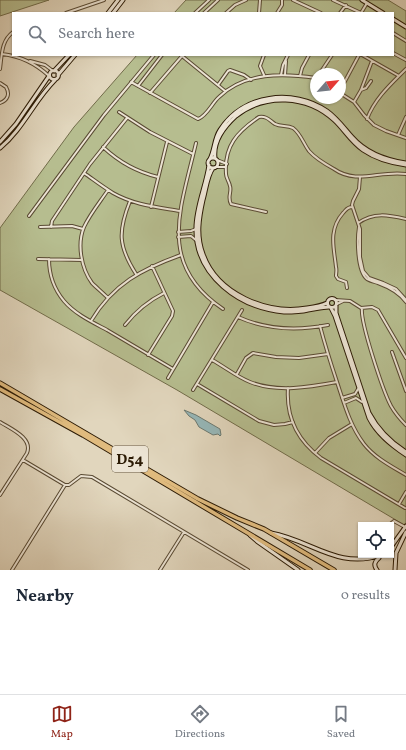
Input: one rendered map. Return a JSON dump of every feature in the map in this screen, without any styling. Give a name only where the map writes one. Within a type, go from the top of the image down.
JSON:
[{"type":"highway","name":"D54","points":[[0,383],[208,504],[271,532],[334,570]]},
{"type":"highway","name":"D54","points":[[0,389],[83,435],[310,570]]},
{"type":"street","points":[[72,12],[104,0]]},
{"type":"street","points":[[109,12],[118,0]]},
{"type":"street","points":[[114,12],[123,0]]},
{"type":"street","points":[[196,12],[209,0]]},
{"type":"street","points":[[205,12],[218,0]]},
{"type":"street","points":[[227,12],[235,5],[246,0]]},
{"type":"street","points":[[259,12],[260,0]]},
{"type":"street","points":[[278,12],[282,5],[282,0]]},
{"type":"street","points":[[293,0],[319,12]]},
{"type":"street","points":[[333,0],[359,12]]},
{"type":"street","points":[[362,0],[381,12]]},
{"type":"street","points":[[362,12],[367,3]]},
{"type":"street","points":[[341,12],[346,6]]},
{"type":"street","points":[[394,20],[406,27]]},
{"type":"street","points":[[0,69],[5,40],[12,33]]},
{"type":"street","points":[[394,34],[406,41]]},
{"type":"street","points":[[2,54],[12,56]]},
{"type":"street","points":[[394,54],[406,60]]},
{"type":"street","points":[[13,56],[43,64],[57,72],[58,75]]},
{"type":"street","points":[[0,142],[16,124],[50,73],[68,56]]},
{"type":"street","points":[[0,148],[17,130],[44,92],[58,78],[58,75],[74,56]]},
{"type":"street","points":[[29,216],[78,148],[153,56]]},
{"type":"street","points":[[138,86],[161,56]]},
{"type":"street","points":[[150,93],[181,56]]},
{"type":"street","points":[[183,56],[225,92]]},
{"type":"street","points":[[264,56],[260,66],[264,75]]},
{"type":"street","points":[[281,75],[288,56]]},
{"type":"street","points":[[300,76],[308,56]]},
{"type":"street","points":[[323,68],[331,56]]},
{"type":"street","points":[[346,79],[358,56]]},
{"type":"street","points":[[364,56],[399,76]]},
{"type":"street","points":[[285,75],[286,60]]},
{"type":"street","points":[[29,61],[52,80],[55,80]]},
{"type":"street","points":[[354,102],[361,90],[372,61]]},
{"type":"street","points":[[40,69],[43,64]]},
{"type":"street","points":[[367,119],[378,99],[406,69]]},
{"type":"street","points":[[218,85],[230,70],[244,75],[250,80]]},
{"type":"street","points":[[131,82],[198,119],[202,118],[216,100],[236,85],[264,75],[310,77]]},
{"type":"street","points":[[361,90],[366,88],[371,81]]},
{"type":"street","points":[[0,83],[6,87],[8,94],[6,99],[0,103]]},
{"type":"street","points":[[344,300],[330,307],[300,312],[283,312],[246,302],[229,292],[214,279],[205,266],[197,241],[196,229],[209,165],[208,162],[218,133],[233,116],[258,101],[281,97],[297,99],[320,107],[333,116],[354,140],[367,150],[384,158],[406,164]]},
{"type":"street","points":[[346,97],[354,102],[367,119],[382,129],[406,138]]},
{"type":"street","points":[[406,164],[386,161],[367,153],[352,141],[331,117],[314,106],[298,101],[285,100],[260,103],[246,110],[235,118],[226,127],[216,144],[216,159],[218,164],[214,167],[209,177],[198,230],[203,254],[209,267],[217,278],[244,298],[268,307],[295,310],[319,306],[328,303],[330,299],[352,302],[362,308],[375,308],[380,312],[396,343],[406,358]]},
{"type":"street","points":[[119,112],[150,132],[193,154]]},
{"type":"street","points":[[398,135],[406,116]]},
{"type":"street","points":[[266,212],[231,204],[228,199],[230,186],[226,176],[226,166],[232,140],[259,117],[268,118],[276,124],[288,126],[295,130],[310,152],[334,170],[346,175],[360,177],[387,173],[406,174]]},
{"type":"street","points":[[51,227],[52,221],[84,173],[127,118]]},
{"type":"street","points":[[151,207],[167,141]]},
{"type":"street","points":[[196,143],[180,211],[178,237],[182,255],[193,280],[201,291],[223,309]]},
{"type":"street","points":[[103,148],[116,159],[131,168],[158,178]]},
{"type":"street","points":[[210,158],[216,159],[226,166]]},
{"type":"street","points":[[209,165],[214,167],[226,166]]},
{"type":"street","points":[[84,173],[108,190],[130,201],[151,207],[180,211]]},
{"type":"street","points":[[360,177],[359,189],[353,201],[352,207],[359,225],[359,259],[364,276],[368,280],[393,290],[406,301]]},
{"type":"street","points":[[108,190],[83,229],[81,242],[82,260],[90,280],[108,298]]},
{"type":"street","points":[[130,201],[122,223],[122,239],[127,258],[136,274]]},
{"type":"street","points":[[347,288],[346,282],[338,279],[336,276],[333,238],[335,226],[339,218],[348,207],[352,207]]},
{"type":"street","points":[[359,225],[367,218],[376,216],[392,216],[406,219]]},
{"type":"street","points":[[40,227],[72,226],[83,229]]},
{"type":"street","points":[[178,232],[186,232],[196,229]]},
{"type":"street","points":[[178,237],[193,237],[197,241]]},
{"type":"street","points":[[91,321],[108,298],[121,285],[136,274],[152,266],[182,255]]},
{"type":"street","points":[[38,259],[82,260]]},
{"type":"street","points":[[49,259],[51,277],[60,296],[72,309],[173,369]]},
{"type":"street","points":[[148,355],[173,314],[173,309],[152,266]]},
{"type":"street","points":[[125,325],[132,316],[145,305],[164,293]]},
{"type":"street","points":[[335,300],[337,316],[369,413],[384,435],[406,453]]},
{"type":"street","points":[[168,378],[213,302]]},
{"type":"street","points":[[328,303],[335,316],[362,402],[369,418],[378,432],[388,442],[406,453]]},
{"type":"street","points":[[362,308],[362,317],[388,398],[393,410],[406,425]]},
{"type":"street","points":[[193,390],[242,310]]},
{"type":"street","points":[[238,317],[258,325],[292,329],[328,325]]},
{"type":"street","points":[[320,326],[342,398],[352,424],[361,440],[373,453],[406,475]]},
{"type":"street","points":[[392,352],[406,391]]},
{"type":"street","points":[[236,374],[246,358],[252,353],[299,358],[328,354]]},
{"type":"street","points":[[212,360],[256,384],[288,388],[316,386],[337,382]]},
{"type":"street","points":[[197,384],[258,421],[274,425],[292,422]]},
{"type":"street","points":[[288,388],[289,408],[292,422],[305,444],[315,453],[405,508]]},
{"type":"street","points":[[342,398],[355,394],[358,389]]},
{"type":"street","points":[[344,403],[356,398],[362,402]]},
{"type":"street","points":[[0,422],[16,432],[27,442],[28,450],[0,495]]},
{"type":"street","points":[[315,453],[332,436],[352,424]]},
{"type":"street","points":[[23,460],[66,485]]},
{"type":"street","points":[[12,570],[66,485],[69,485],[81,476],[92,477],[248,570]]},
{"type":"street","points":[[399,504],[406,492]]},
{"type":"street","points":[[393,522],[394,521],[406,526],[394,543]]},
{"type":"street","points":[[160,570],[184,532]]},
{"type":"street","points":[[271,532],[288,538],[328,558]]},
{"type":"street","points":[[395,570],[397,549],[406,532]]},
{"type":"street","points":[[249,533],[258,542],[298,570]]},
{"type":"street","points":[[348,563],[368,561],[375,558]]},
{"type":"street","points":[[377,570],[375,563],[379,558]]},
{"type":"street","points":[[390,570],[395,564]]},
{"type":"green space","points":[[0,0],[49,0],[12,12],[0,16]]},
{"type":"green space","points":[[186,0],[388,0],[406,11],[406,526],[177,390],[0,290],[0,228],[74,127],[136,56],[394,56],[394,12],[175,12]]},
{"type":"water","points":[[184,410],[220,429],[221,435],[213,435],[199,427],[195,420]]}]
